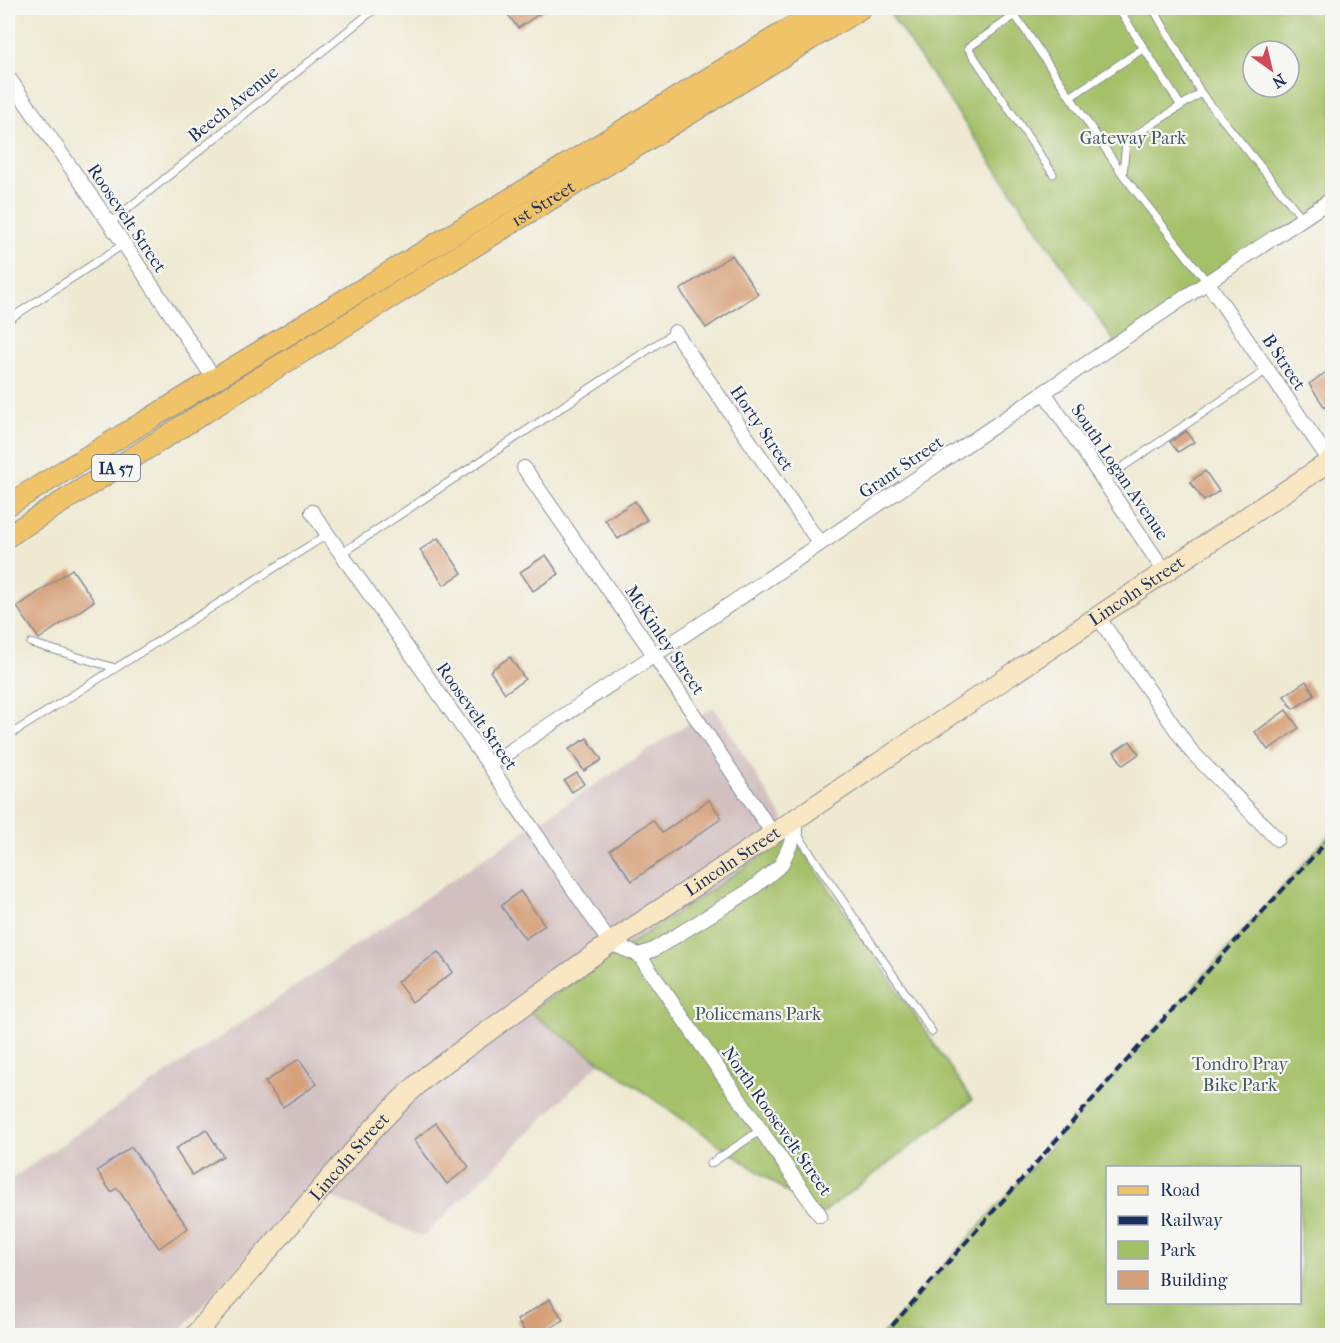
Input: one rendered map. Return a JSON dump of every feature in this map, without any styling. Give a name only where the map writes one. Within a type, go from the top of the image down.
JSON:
[{"type":"main road","name":"1st Street","points":[[215,380],[824,8]]},
{"type":"main road","name":"1st Street","points":[[8,536],[224,400],[861,8]]},
{"type":"main road","name":"IA 57","points":[[8,505],[215,380]]},
{"type":"main road","name":"Lincoln Street","points":[[194,1335],[372,1130],[403,1098],[455,1055],[610,943],[773,834],[794,826],[1098,617],[1331,461]]},
{"type":"street","name":"Roosevelt Street","points":[[8,77],[110,223],[215,380]]},
{"type":"street","name":"Grant Street","points":[[489,765],[655,656],[1332,199]]},
{"type":"street","name":"B Street","points":[[1208,283],[1331,461]]},
{"type":"street","name":"Horty Street","points":[[675,332],[820,544]]},
{"type":"street","name":"South Logan Avenue","points":[[1044,392],[1165,572]]},
{"type":"street","name":"McKinley Street","points":[[524,468],[655,656],[773,834]]},
{"type":"street","name":"Roosevelt Street","points":[[312,512],[610,943]]},
{"type":"street","points":[[1098,617],[1191,751],[1277,839]]},
{"type":"street","points":[[610,943],[639,956],[653,950],[749,891],[781,865],[794,826]]},
{"type":"street","name":"North Roosevelt Street","points":[[639,956],[820,1215]]},
{"type":"lane","name":"Beech Avenue","points":[[110,223],[376,8]]},
{"type":"lane","points":[[1025,8],[968,48],[1053,174]]},
{"type":"lane","points":[[1118,8],[1181,106]]},
{"type":"lane","points":[[1153,8],[1201,93],[1303,219]]},
{"type":"lane","points":[[1015,15],[1123,175],[1208,283]]},
{"type":"lane","points":[[1070,97],[1144,48]]},
{"type":"lane","points":[[1123,175],[1126,141],[1201,93]]},
{"type":"lane","points":[[8,320],[124,244]]},
{"type":"lane","points":[[342,553],[675,332]]},
{"type":"lane","points":[[1103,480],[1268,370]]},
{"type":"lane","points":[[8,736],[328,534]]},
{"type":"lane","points":[[31,643],[115,668]]},
{"type":"lane","points":[[794,826],[932,1032]]},
{"type":"lane","points":[[710,1164],[761,1130]]},
{"type":"shaded area","points":[[714,707],[793,835],[529,1012],[601,1061],[423,1237],[311,1188],[176,1335],[8,1336],[8,1181],[524,831]]},
{"type":"green space","name":"Gateway Park","points":[[886,8],[1332,8],[1332,199],[1116,344]]},
{"type":"green space","name":"Tondro Pray Bike Park","points":[[1332,832],[1332,1335],[882,1335]]},
{"type":"green space","name":"Policemans Park","points":[[793,835],[972,1100],[820,1215],[529,1012]]},
{"type":"building","points":[[503,8],[548,8],[518,28]]},
{"type":"building","points":[[732,255],[758,294],[706,328],[680,290]]},
{"type":"building","points":[[1328,371],[1332,378],[1332,418],[1309,384]]},
{"type":"building","points":[[1186,431],[1194,442],[1178,452],[1170,442]]},
{"type":"building","points":[[1205,471],[1219,491],[1204,501],[1190,482]]},
{"type":"building","points":[[635,501],[647,520],[618,539],[605,520]]},
{"type":"building","points":[[438,538],[462,573],[444,585],[420,550]]},
{"type":"building","points":[[546,555],[559,574],[533,591],[520,572]]},
{"type":"building","points":[[72,569],[94,601],[39,639],[17,607]]},
{"type":"building","points":[[510,657],[525,679],[505,693],[490,671]]},
{"type":"building","points":[[1306,681],[1315,695],[1293,709],[1284,696]]},
{"type":"building","points":[[1286,710],[1299,728],[1268,750],[1255,732]]},
{"type":"building","points":[[587,738],[602,760],[584,771],[569,749]]},
{"type":"building","points":[[1130,741],[1139,754],[1123,765],[1114,752]]},
{"type":"building","points":[[577,773],[584,784],[572,792],[564,781]]},
{"type":"building","points":[[709,800],[722,818],[632,881],[610,850],[653,820],[662,833]]},
{"type":"building","points":[[520,891],[545,925],[525,939],[501,906]]},
{"type":"building","points":[[438,952],[453,972],[412,1002],[397,982]]},
{"type":"building","points":[[299,1059],[317,1084],[283,1107],[265,1082]]},
{"type":"building","points":[[436,1123],[469,1167],[447,1184],[414,1140]]},
{"type":"building","points":[[206,1129],[223,1156],[192,1175],[175,1149]]},
{"type":"building","points":[[131,1147],[188,1228],[159,1248],[117,1188],[111,1192],[97,1171]]},
{"type":"building","points":[[550,1299],[563,1320],[539,1335],[527,1335],[517,1320]]},
{"type":"railway","points":[[883,1336],[1152,1032],[1332,836]]}]
